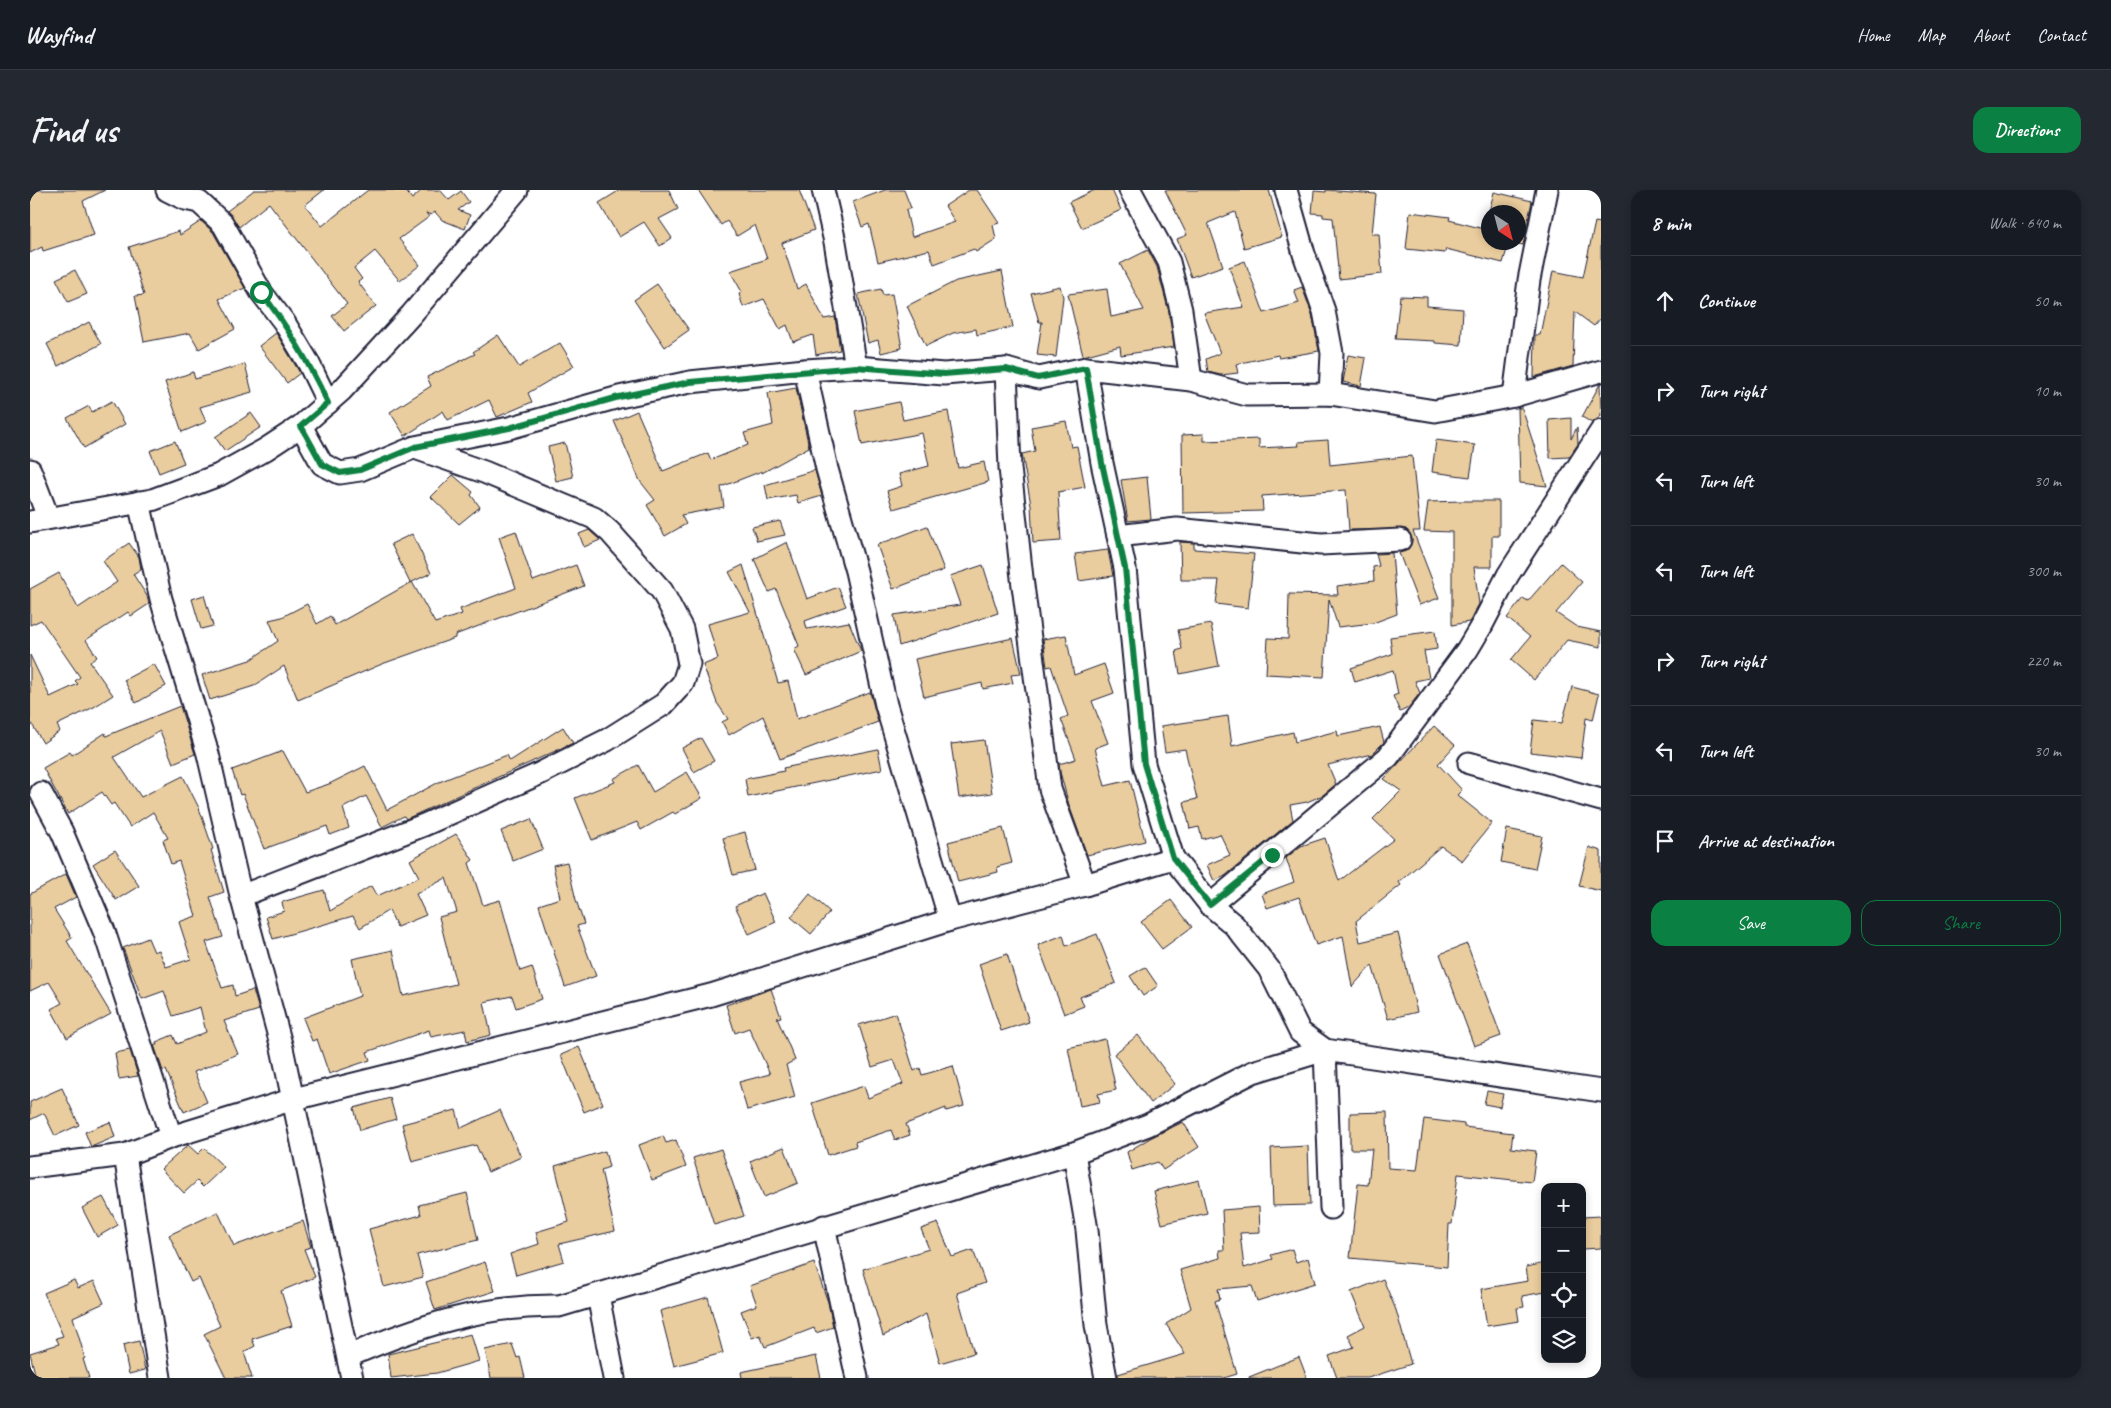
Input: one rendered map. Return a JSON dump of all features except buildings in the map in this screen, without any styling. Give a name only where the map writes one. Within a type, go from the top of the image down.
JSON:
[{"type":"street","points":[[167,190],[185,199],[206,196],[261,292],[284,322],[308,362],[328,403]]},
{"type":"street","points":[[30,470],[39,520],[152,500],[219,475],[266,449],[301,426],[328,403],[411,314],[517,190]]},
{"type":"street","points":[[823,190],[835,242],[856,367]]},
{"type":"street","points":[[1130,190],[1169,262],[1181,310],[1191,380]]},
{"type":"street","points":[[1286,190],[1304,254],[1324,310],[1332,354],[1330,394]]},
{"type":"street","points":[[1514,396],[1529,280],[1547,190]]},
{"type":"street","points":[[301,426],[322,464],[340,473],[360,470],[415,447],[509,428],[619,397],[690,382],[805,370],[856,367],[944,374],[1006,369],[1038,378],[1086,368],[1191,380],[1246,395],[1330,394],[1435,411],[1514,396],[1601,371]]},
{"type":"street","points":[[1086,368],[1102,463],[1125,568],[1144,764],[1173,858],[1210,905],[1234,925],[1269,969],[1300,1032],[1325,1050]]},
{"type":"street","points":[[1006,369],[1012,486],[1050,789],[1085,885]]},
{"type":"street","points":[[805,370],[827,469],[856,571],[886,705],[950,920]]},
{"type":"street","points":[[1210,905],[1388,757],[1467,650],[1508,575],[1601,430]]},
{"type":"street","points":[[240,896],[424,825],[541,774],[607,740],[664,704],[684,684],[689,664],[682,628],[662,591],[610,532],[594,518],[484,472],[415,447]]},
{"type":"street","points":[[139,502],[161,599],[208,754],[240,896],[294,1100],[349,1356],[352,1378]]},
{"type":"street","points":[[1118,536],[1177,529],[1321,544],[1400,540]]},
{"type":"street","points":[[1469,764],[1601,800]]},
{"type":"street","points":[[41,792],[62,832],[104,931],[171,1137]]},
{"type":"street","points":[[32,1161],[125,1154],[171,1137],[294,1100],[711,995],[950,920],[1085,885],[1173,858]]},
{"type":"street","points":[[1325,1050],[1332,1208]]},
{"type":"street","points":[[349,1356],[400,1334],[447,1319],[538,1306],[558,1306],[1074,1153],[1148,1125],[1253,1072],[1325,1050],[1601,1091]]},
{"type":"street","points":[[1074,1153],[1088,1230],[1096,1326],[1106,1378]]},
{"type":"street","points":[[125,1154],[160,1378]]},
{"type":"street","points":[[824,1226],[857,1378]]},
{"type":"street","points":[[598,1295],[614,1378]]},
{"type":"route","points":[[261,292],[284,322],[308,362],[328,403],[301,426],[322,464],[340,473],[360,470],[415,447],[509,428],[619,397],[690,382],[805,370],[856,367],[944,374],[1006,369],[1038,378],[1086,368],[1102,463],[1125,568],[1144,764],[1173,858],[1210,905],[1272,855]]}]
